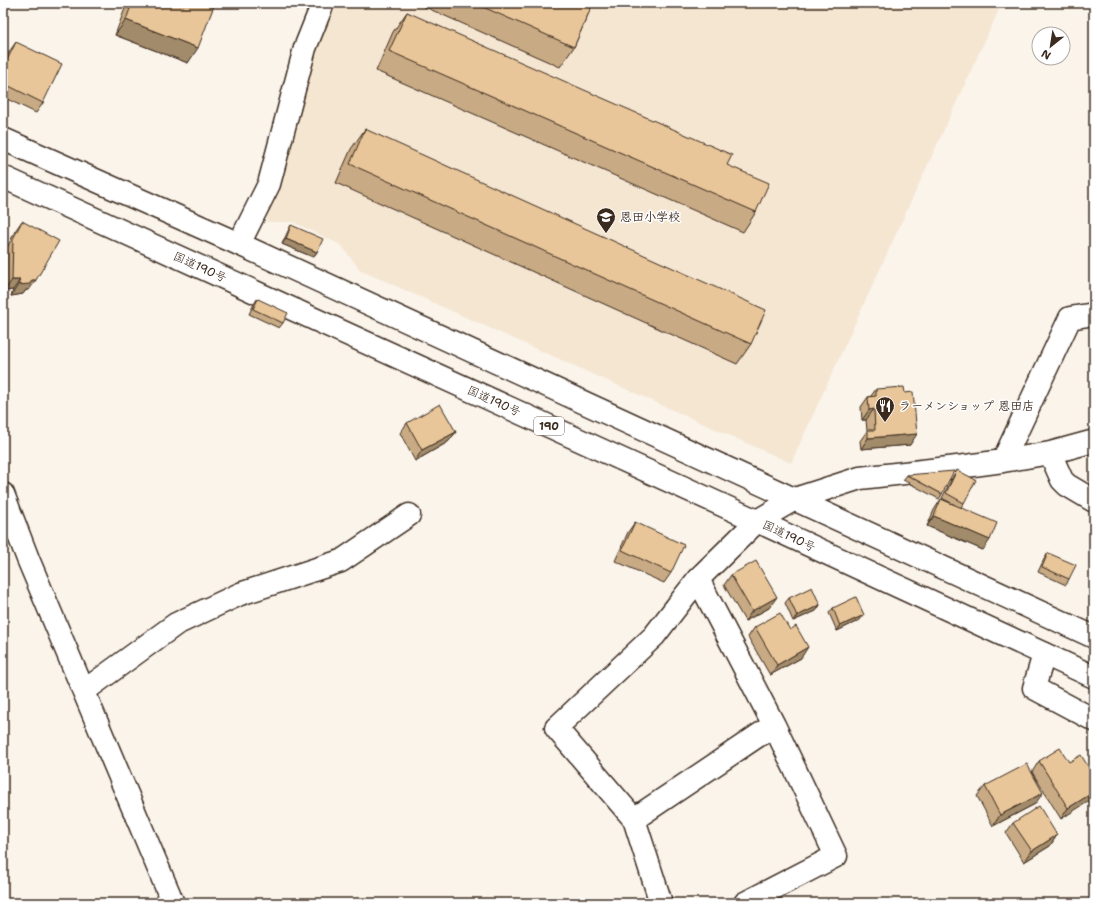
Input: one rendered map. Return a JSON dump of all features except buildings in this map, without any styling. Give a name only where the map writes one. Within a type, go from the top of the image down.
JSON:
[{"type":"main road","points":[[239,244],[269,184],[305,48],[323,3]]},
{"type":"main road","points":[[3,139],[239,244],[1094,637]]},
{"type":"main road","name":"国道190号","points":[[3,177],[757,521],[1094,677]]},
{"type":"main road","points":[[1002,461],[1070,318],[1094,314]]},
{"type":"main road","points":[[661,903],[634,819],[556,728],[654,636],[698,579],[757,521],[795,499],[860,478],[1002,461],[1050,453],[1094,442]]},
{"type":"main road","points":[[1050,453],[1062,480],[1067,485],[1094,501]]},
{"type":"main road","points":[[3,494],[28,559],[173,903]]},
{"type":"main road","points":[[84,691],[176,624],[240,594],[340,561],[410,515]]},
{"type":"main road","points":[[698,579],[774,725],[836,856],[745,903]]},
{"type":"main road","points":[[1044,654],[1034,688],[1094,720]]},
{"type":"main road","points":[[634,819],[774,725]]},
{"type":"shaded area","name":"恩田小学校","points":[[331,3],[1002,3],[791,463],[360,270],[341,245],[293,222],[266,222],[310,56]]},
{"type":"place","name":"恩田小学校","points":[[606,234]]},
{"type":"place","name":"ラーメンショップ 恩田店","points":[[885,423]]}]
